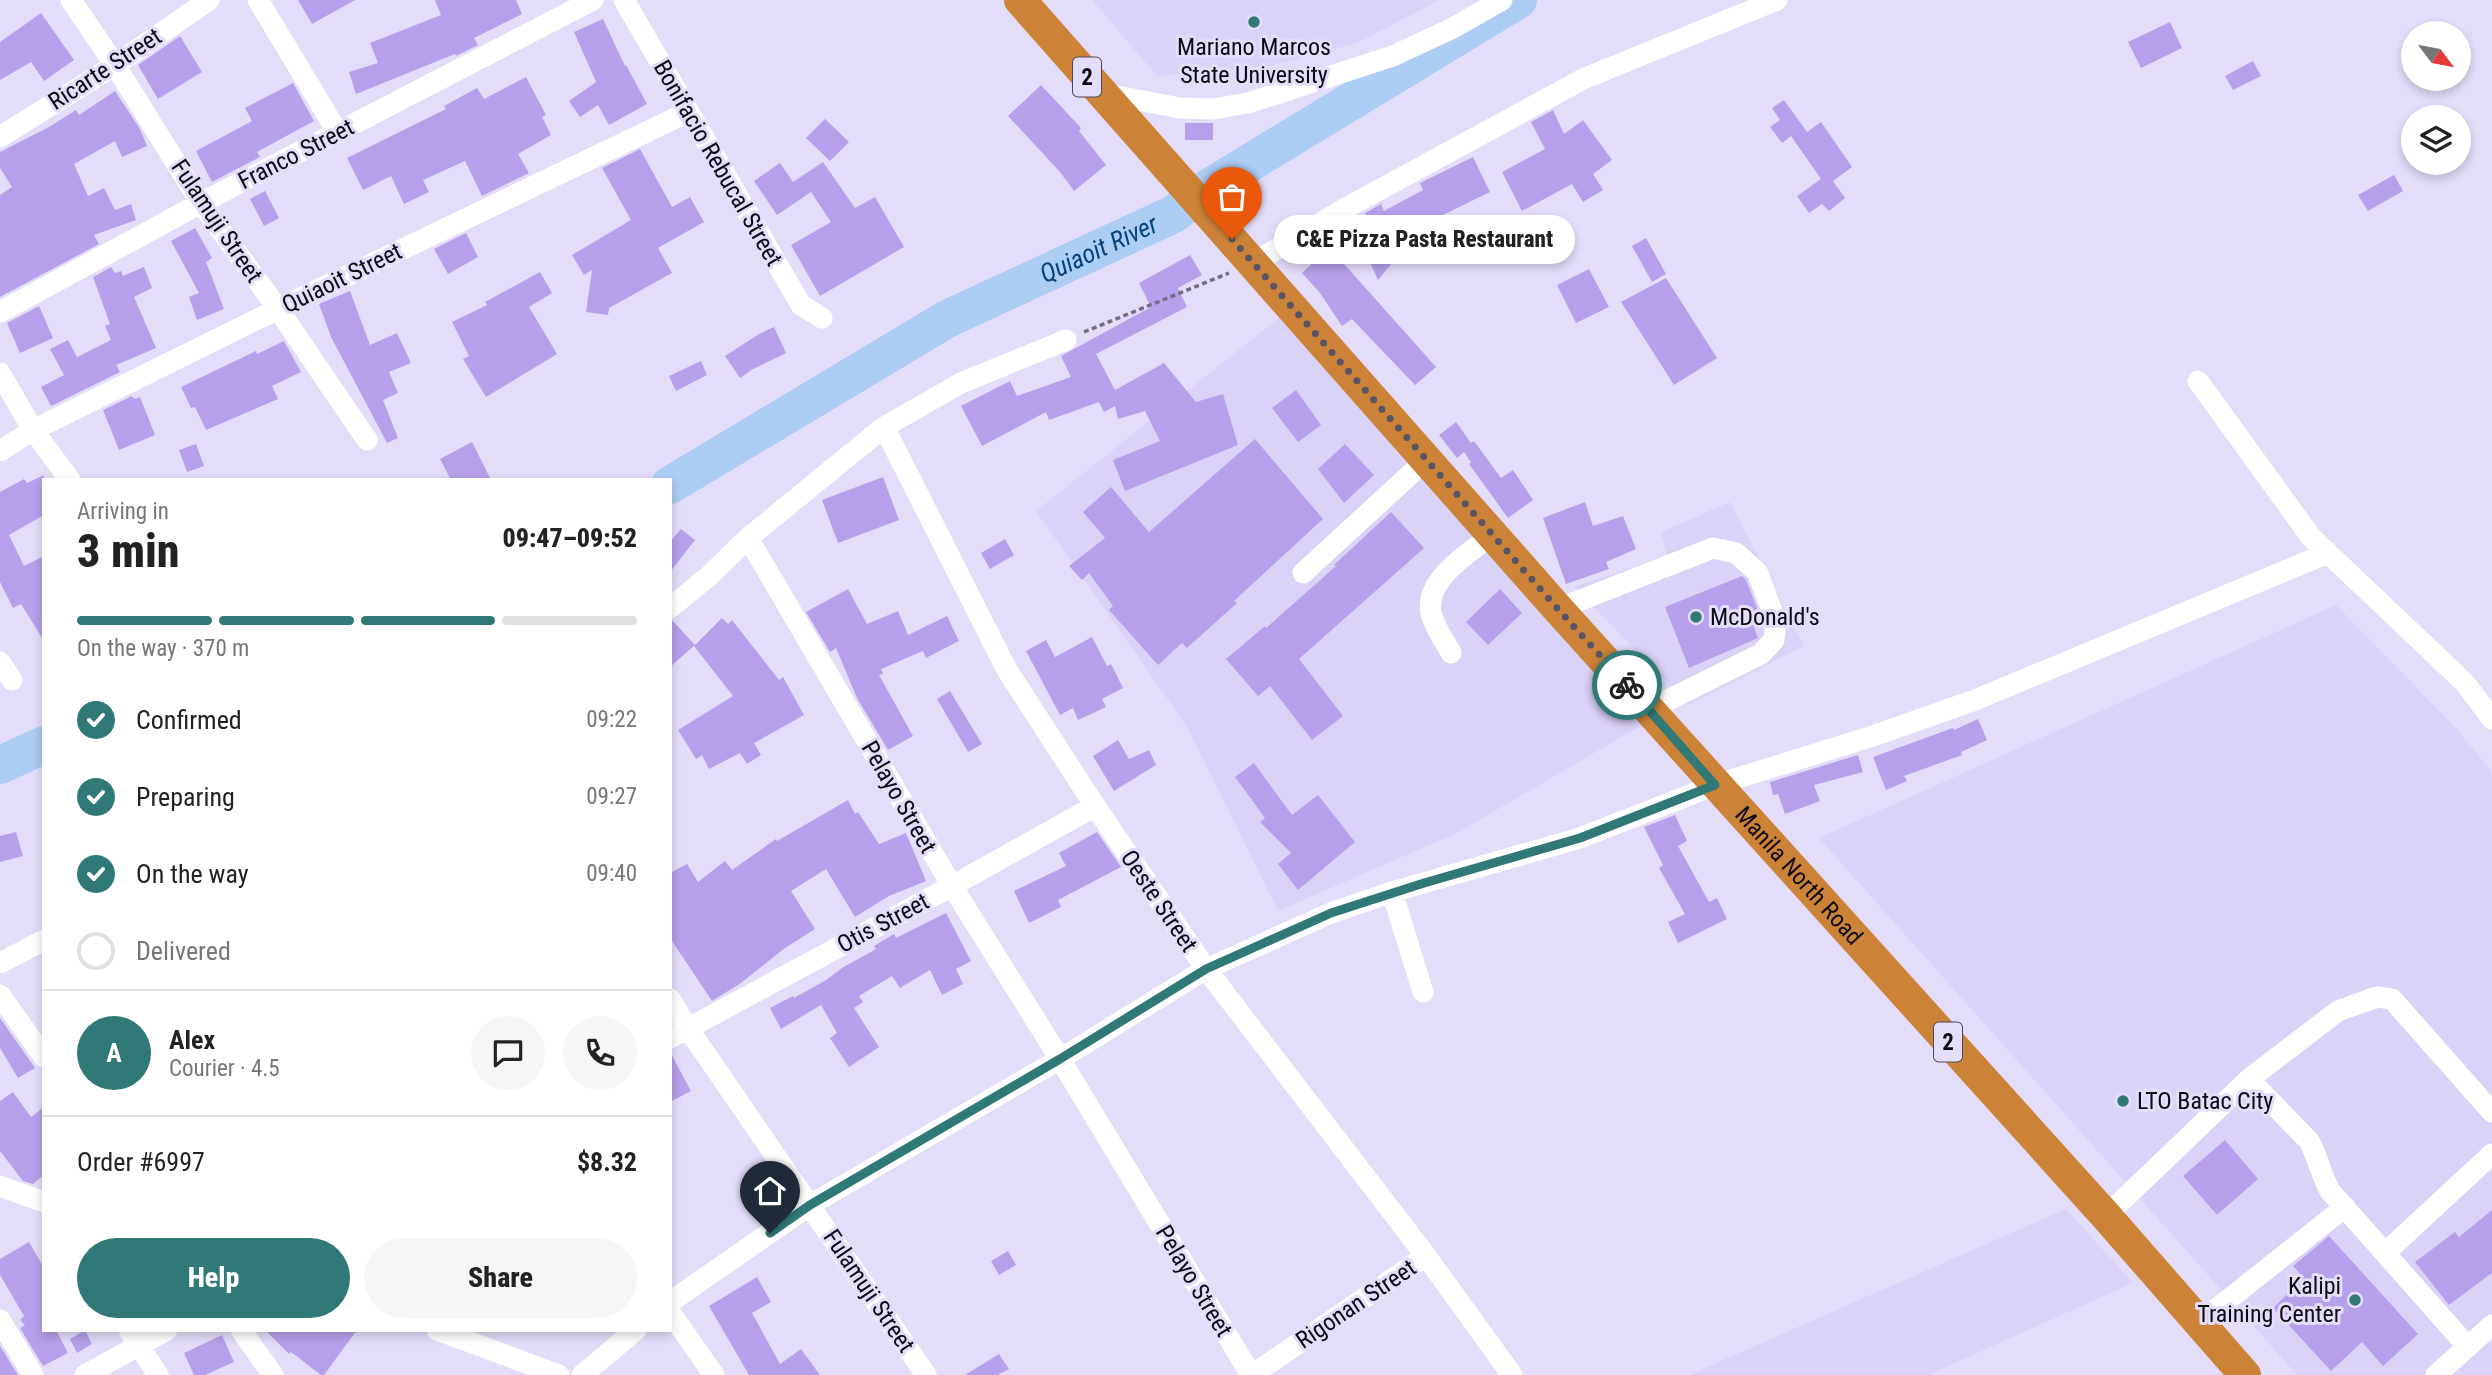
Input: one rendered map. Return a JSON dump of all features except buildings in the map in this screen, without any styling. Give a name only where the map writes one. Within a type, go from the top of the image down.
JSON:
[{"type":"highway","name":"Manila North Road","points":[[1020,0],[1558,609],[2106,1216],[2245,1375]]},
{"type":"street","name":"Fulamuji Street","points":[[71,0],[201,203],[278,309],[366,440]]},
{"type":"street","name":"Ricarte Street","points":[[0,136],[115,65],[209,0]]},
{"type":"street","points":[[258,0],[338,133]]},
{"type":"street","name":"Franco Street","points":[[0,312],[201,203],[593,0]]},
{"type":"street","name":"Bonifacio Rebucal Street","points":[[624,0],[801,304],[822,318]]},
{"type":"street","points":[[1101,93],[1180,108],[1213,109],[1248,103],[1393,55],[1451,29],[1502,0]]},
{"type":"street","points":[[1253,263],[1344,209],[1583,79],[1777,0]]},
{"type":"street","name":"Quiaoit Street","points":[[0,451],[33,430],[278,309],[688,112]]},
{"type":"street","points":[[672,606],[709,576],[748,538],[884,426],[961,383],[1066,340]]},
{"type":"street","points":[[0,373],[33,430],[69,478]]},
{"type":"street","points":[[2197,381],[2311,537],[2465,683],[2492,719]]},
{"type":"street","name":"Oeste Street","points":[[884,426],[1007,670],[1095,806],[1206,969],[1426,1256],[1512,1375]]},
{"type":"street","points":[[1303,573],[1426,460]]},
{"type":"street","points":[[1451,653],[1431,614],[1432,595],[1441,578],[1493,534]]},
{"type":"street","name":"Pelayo Street","points":[[748,538],[951,886],[1060,1059],[1251,1375]]},
{"type":"street","points":[[1558,609],[1713,548],[1736,553],[1757,572],[1776,621],[1774,640],[1760,654],[1650,709]]},
{"type":"street","points":[[672,1301],[810,1205],[1060,1059],[1206,969],[1331,913],[1392,892],[1580,838],[1715,785],[1870,737],[1975,700],[2328,553]]},
{"type":"street","points":[[0,662],[12,680]]},
{"type":"street","name":"Otis Street","points":[[679,1032],[1095,806]]},
{"type":"street","points":[[1392,892],[1423,992]]},
{"type":"street","points":[[0,962],[42,941]]},
{"type":"street","points":[[0,995],[42,1054]]},
{"type":"street","points":[[2106,1216],[2249,1079],[2338,1012],[2370,999],[2392,999],[2492,1112]]},
{"type":"street","name":"Fulamuji Street","points":[[672,1006],[679,1032],[810,1205],[926,1375]]},
{"type":"street","points":[[2249,1079],[2309,1141],[2330,1191],[2468,1347]]},
{"type":"street","points":[[2385,1253],[2492,1154]]},
{"type":"street","points":[[0,1186],[41,1204]]},
{"type":"street","points":[[2200,1322],[2345,1207]]},
{"type":"street","name":"Rigonan Street","points":[[1251,1375],[1426,1256]]},
{"type":"street","points":[[672,1315],[714,1375]]},
{"type":"street","points":[[0,1320],[33,1375]]},
{"type":"street","points":[[2436,1375],[2492,1325]]},
{"type":"street","points":[[85,1375],[134,1337],[157,1332]]},
{"type":"street","points":[[242,1332],[273,1375]]},
{"type":"street","points":[[442,1332],[559,1375]]},
{"type":"street","points":[[582,1375],[634,1332]]},
{"type":"street","points":[[134,1337],[158,1375]]},
{"type":"path","points":[[1066,340],[1253,263]]},
{"type":"shaded area","name":"Mariano Marcos State University","points":[[1092,0],[1440,0],[1357,43],[1262,68],[1157,76]]},
{"type":"shaded area","points":[[1279,318],[1642,725],[1459,832],[1278,911],[1187,727],[1036,511]]},
{"type":"shaded area","name":"McDonald's","points":[[1730,502],[1804,646],[1689,705],[1574,587],[1667,555],[1661,532]]},
{"type":"shaded area","points":[[2336,605],[2456,728],[2492,772],[2492,1375],[2297,1375],[1819,838]]},
{"type":"shaded area","points":[[2066,1209],[2133,1283],[1928,1375],[1689,1375]]},
{"type":"waterway","name":"Quiaoit River","points":[[672,484],[947,319],[1174,214],[1200,193],[1518,0]]},
{"type":"waterway","name":"Quiaoit River","points":[[0,765],[42,746]]},
{"type":"way so far","points":[[1232,239],[1627,685]]},
{"type":"place","name":"Mariano Marcos State University","points":[[1254,22]]},
{"type":"place","name":"C&E Pizza Pasta Restaurant","points":[[1232,239]]},
{"type":"place","name":"McDonald's","points":[[1696,617]]},
{"type":"place","name":"LTO Batac City","points":[[2123,1101]]},
{"type":"place","name":"Kalipi Training Center","points":[[2355,1300]]},
{"type":"route","points":[[770,1233],[810,1205],[1060,1059],[1206,969],[1331,913],[1392,892],[1580,838],[1715,785],[1627,685]]}]
